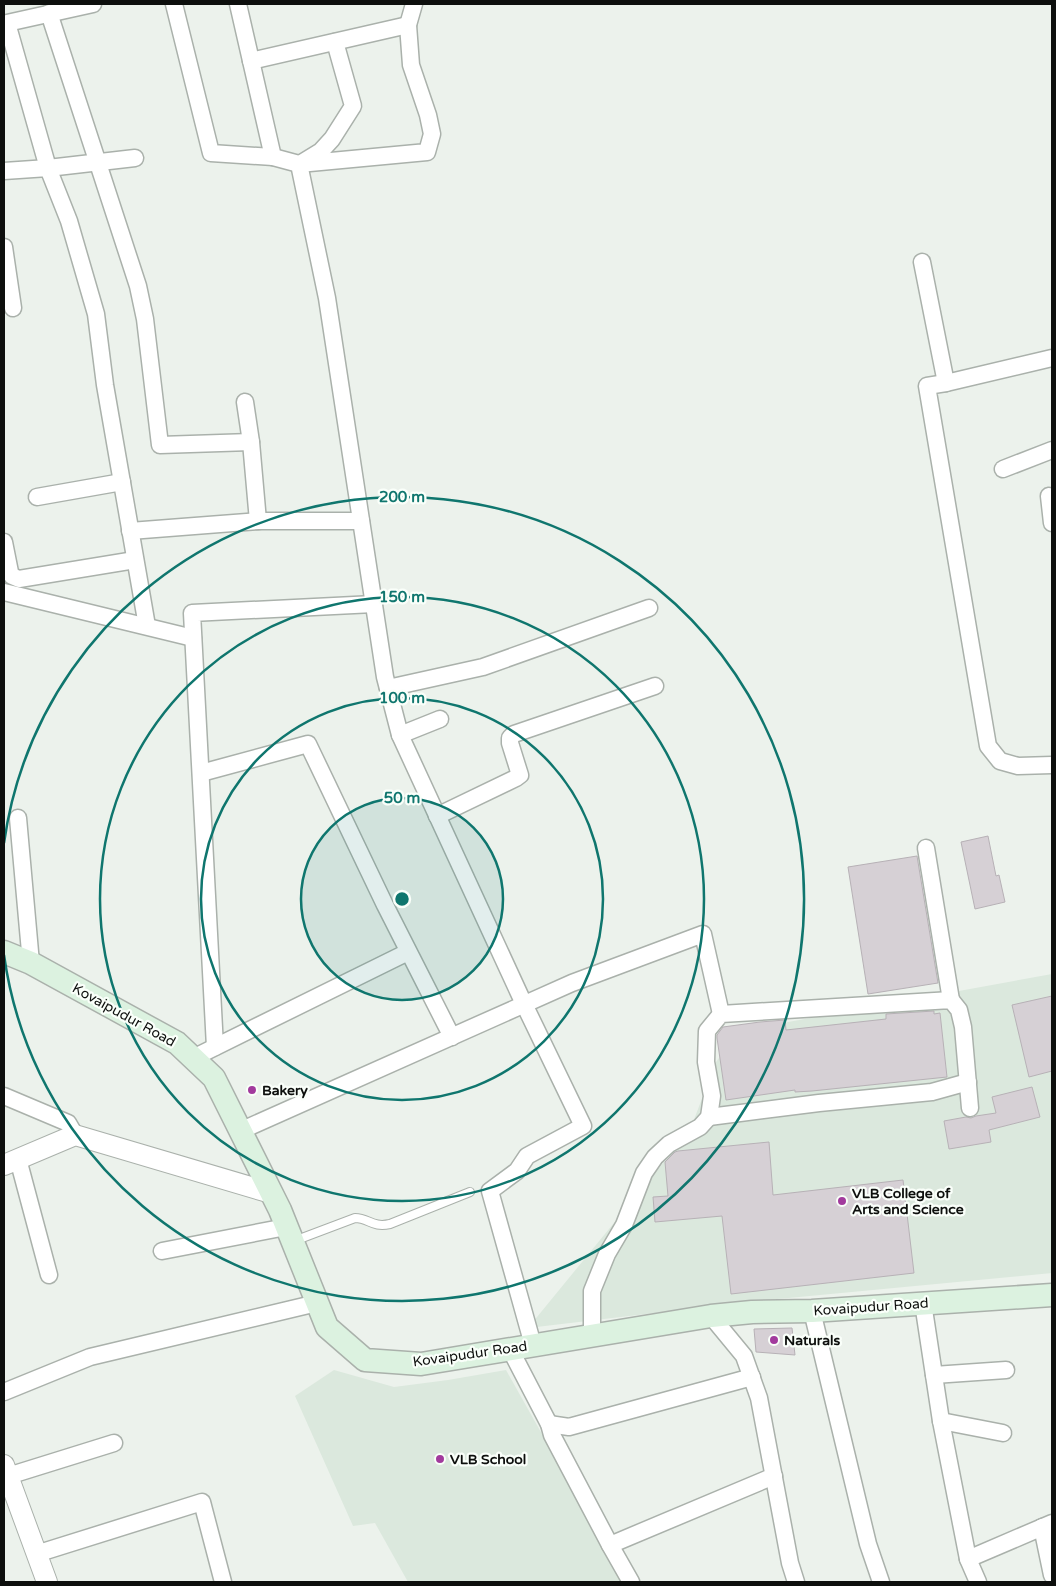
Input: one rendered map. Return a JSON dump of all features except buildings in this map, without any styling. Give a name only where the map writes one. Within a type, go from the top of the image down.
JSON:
[{"type":"main road","name":"Kovaipudur Road","points":[[4,952],[31,963],[177,1042],[214,1078],[271,1193],[327,1327],[365,1360],[421,1364],[711,1316],[752,1312],[812,1311],[1052,1295]]},
{"type":"street","points":[[86,4],[49,13],[5,17],[48,168],[68,221],[96,314],[105,385],[147,626]]},
{"type":"street","points":[[174,4],[210,153],[273,157],[299,164],[427,152],[432,134],[428,115],[411,65],[408,25],[414,4]]},
{"type":"street","points":[[238,4],[273,157]]},
{"type":"street","points":[[49,13],[138,286],[145,319],[160,446],[251,442]]},
{"type":"street","points":[[251,62],[408,25]]},
{"type":"street","points":[[299,164],[321,151],[332,139],[353,106],[335,42]]},
{"type":"street","points":[[4,170],[48,168],[135,158]]},
{"type":"street","points":[[299,164],[327,298],[388,688],[400,735],[524,1004],[583,1126],[527,1156],[517,1171],[490,1191],[533,1345]]},
{"type":"street","points":[[4,247],[13,308]]},
{"type":"street","points":[[922,262],[946,383]]},
{"type":"street","points":[[1052,358],[927,386],[988,746],[1000,761],[1018,766],[1052,765]]},
{"type":"street","points":[[245,402],[251,442],[258,521]]},
{"type":"street","points":[[1002,469],[1052,450]]},
{"type":"street","points":[[37,498],[122,482]]},
{"type":"street","points":[[1049,496],[1052,523]]},
{"type":"street","points":[[130,531],[258,521],[361,521]]},
{"type":"street","points":[[4,542],[10,572],[12,576],[19,579],[136,560]]},
{"type":"street","points":[[4,592],[193,638]]},
{"type":"street","points":[[216,1047],[192,612],[374,604]]},
{"type":"street","points":[[388,688],[483,667],[649,608]]},
{"type":"street","points":[[438,816],[520,775],[510,743],[510,738],[514,734],[655,686]]},
{"type":"street","points":[[400,735],[440,720]]},
{"type":"street","points":[[201,773],[308,744],[408,952],[452,1037]]},
{"type":"street","points":[[18,818],[31,963]]},
{"type":"street","points":[[926,848],[952,1000],[959,1010],[963,1027],[970,1108]]},
{"type":"street","points":[[240,1131],[572,983],[703,934],[721,1014]]},
{"type":"street","points":[[193,1058],[408,952]]},
{"type":"street","points":[[592,1336],[592,1292],[607,1254],[624,1225],[644,1173],[655,1157],[669,1144],[700,1127],[709,1117],[712,1096],[706,1062],[707,1031],[721,1014],[952,1000]]},
{"type":"street","points":[[709,1117],[819,1103],[932,1092],[968,1082]]},
{"type":"street","points":[[4,1096],[68,1123],[75,1135]]},
{"type":"street","points":[[49,1275],[11,1162],[75,1135],[271,1193]]},
{"type":"street","points":[[162,1252],[289,1234]]},
{"type":"street","points":[[4,1392],[90,1356],[318,1303]]},
{"type":"street","points":[[923,1304],[941,1421],[968,1559],[978,1582]]},
{"type":"street","points":[[812,1311],[868,1544],[882,1582]]},
{"type":"street","points":[[711,1316],[744,1356],[759,1398],[790,1563],[796,1582]]},
{"type":"street","points":[[510,1349],[549,1424],[552,1435],[631,1582]]},
{"type":"street","points":[[934,1375],[1006,1370]]},
{"type":"street","points":[[549,1424],[569,1426],[752,1377]]},
{"type":"street","points":[[941,1421],[1003,1433]]},
{"type":"street","points":[[47,1582],[6,1470],[114,1443]]},
{"type":"street","points":[[610,1546],[774,1476]]},
{"type":"street","points":[[36,1554],[202,1502],[223,1582]]},
{"type":"street","points":[[968,1559],[1047,1525],[1052,1575]]},
{"type":"lane","points":[[289,1234],[355,1218],[361,1218],[375,1225],[390,1224],[470,1192]]},
{"type":"shaded area","name":"VLB College of Arts and Science","points":[[1052,974],[1052,1273],[756,1301],[528,1328],[690,1130],[716,1062],[739,1031]]},
{"type":"shaded area","name":"VLB School","points":[[334,1370],[394,1387],[506,1370],[625,1582],[408,1582],[375,1523],[353,1526],[295,1396]]},
{"type":"place","name":"Bakery","points":[[252,1090]]},
{"type":"place","name":"VLB College of Arts and Science","points":[[842,1201]]},
{"type":"place","name":"Naturals","points":[[774,1340]]},
{"type":"place","name":"VLB School","points":[[440,1459]]}]
